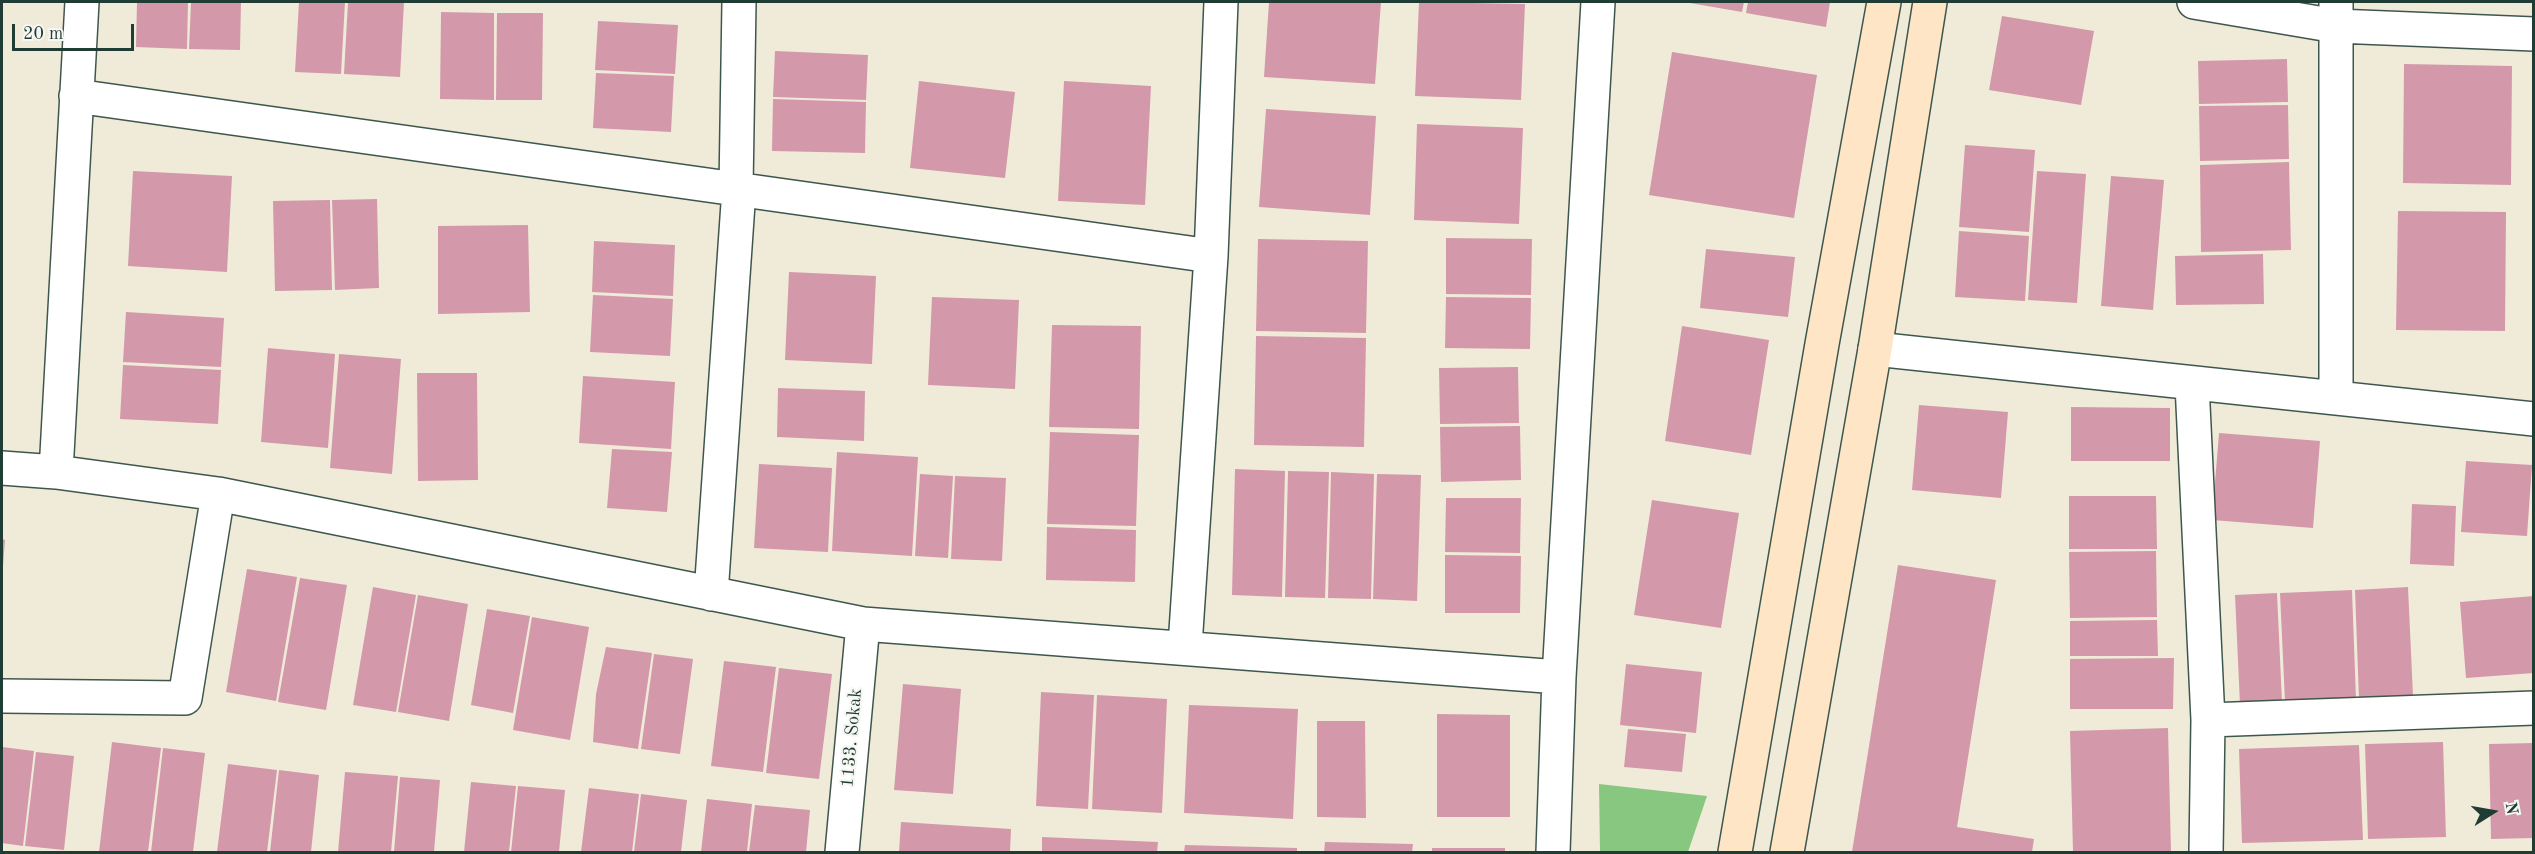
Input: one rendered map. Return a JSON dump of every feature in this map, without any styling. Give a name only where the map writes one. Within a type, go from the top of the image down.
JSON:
[{"type":"street","points":[[56,472],[82,2]]},
{"type":"street","points":[[711,594],[737,189],[739,2]]},
{"type":"street","points":[[1185,646],[1212,256],[1221,2]]},
{"type":"street","points":[[1554,852],[1559,676],[1598,2]]},
{"type":"street","points":[[1735,852],[1820,356],[1884,2]]},
{"type":"street","points":[[1787,852],[1875,349],[1930,2]]},
{"type":"street","points":[[2194,2],[2534,34]]},
{"type":"street","points":[[2336,14],[2336,398]]},
{"type":"street","points":[[76,96],[1212,256]]},
{"type":"street","points":[[1875,349],[2534,418]]},
{"type":"street","points":[[2192,384],[2208,720],[2206,852]]},
{"type":"street","points":[[2,468],[56,472],[218,494],[863,624],[1185,646],[1559,676]]},
{"type":"street","points":[[2,696],[185,698],[218,494]]},
{"type":"street","name":"1133. Sokak","points":[[842,852],[863,624]]},
{"type":"street","points":[[2208,720],[2534,708]]},
{"type":"green space","points":[[1599,784],[1707,796],[1688,852],[1600,852]]},
{"type":"building","points":[[137,2],[188,2],[187,49],[136,47]]},
{"type":"building","points":[[191,2],[241,2],[240,50],[189,49]]},
{"type":"building","points":[[299,2],[345,2],[341,74],[295,72]]},
{"type":"building","points":[[348,2],[404,2],[400,77],[344,74]]},
{"type":"building","points":[[1269,2],[1381,2],[1375,84],[1264,77]]},
{"type":"building","points":[[1419,2],[1525,4],[1521,100],[1415,96]]},
{"type":"building","points":[[1684,2],[1744,2],[1742,12]]},
{"type":"building","points":[[1748,2],[1830,2],[1826,27],[1746,13]]},
{"type":"building","points":[[441,12],[494,13],[494,100],[440,99]]},
{"type":"building","points":[[497,13],[543,13],[542,100],[496,100]]},
{"type":"building","points":[[2002,16],[2094,31],[2081,105],[1989,90]]},
{"type":"building","points":[[598,21],[678,25],[675,74],[595,70]]},
{"type":"building","points":[[775,51],[868,55],[866,100],[773,97]]},
{"type":"building","points":[[1672,52],[1817,75],[1794,218],[1649,195]]},
{"type":"building","points":[[2287,59],[2288,102],[2199,104],[2198,61]]},
{"type":"building","points":[[2404,64],[2512,66],[2511,185],[2403,183]]},
{"type":"building","points":[[596,73],[674,76],[671,132],[593,128]]},
{"type":"building","points":[[919,81],[1015,92],[1005,178],[910,168]]},
{"type":"building","points":[[1064,81],[1151,86],[1145,205],[1058,201]]},
{"type":"building","points":[[773,99],[866,102],[865,153],[772,151]]},
{"type":"building","points":[[2288,105],[2289,159],[2200,161],[2199,106]]},
{"type":"building","points":[[1266,109],[1376,116],[1370,215],[1259,207]]},
{"type":"building","points":[[1417,124],[1523,128],[1519,224],[1414,220]]},
{"type":"building","points":[[1965,145],[2035,150],[2029,232],[1959,227]]},
{"type":"building","points":[[2289,162],[2291,250],[2201,252],[2200,165]]},
{"type":"building","points":[[133,171],[232,176],[227,272],[128,266]]},
{"type":"building","points":[[2037,171],[2086,174],[2077,303],[2028,300]]},
{"type":"building","points":[[2111,176],[2164,180],[2153,310],[2101,306]]},
{"type":"building","points":[[377,199],[379,288],[335,290],[332,200]]},
{"type":"building","points":[[330,200],[332,290],[275,291],[273,201]]},
{"type":"building","points":[[2398,211],[2506,212],[2505,331],[2396,330]]},
{"type":"building","points":[[528,225],[530,312],[438,314],[438,226]]},
{"type":"building","points":[[1959,231],[2029,236],[2025,301],[1955,297]]},
{"type":"building","points":[[1446,238],[1532,239],[1531,295],[1446,294]]},
{"type":"building","points":[[1258,239],[1368,241],[1366,333],[1256,331]]},
{"type":"building","points":[[594,241],[675,245],[673,296],[592,292]]},
{"type":"building","points":[[1706,249],[1795,257],[1788,317],[1700,308]]},
{"type":"building","points":[[2263,254],[2264,304],[2176,305],[2175,256]]},
{"type":"building","points":[[789,272],[876,276],[872,364],[785,360]]},
{"type":"building","points":[[593,295],[673,299],[670,356],[590,352]]},
{"type":"building","points":[[932,297],[1019,300],[1015,389],[928,385]]},
{"type":"building","points":[[1446,297],[1531,298],[1530,349],[1445,348]]},
{"type":"building","points":[[126,312],[224,318],[221,367],[123,362]]},
{"type":"building","points":[[1052,325],[1141,326],[1139,429],[1049,427]]},
{"type":"building","points":[[1682,326],[1769,340],[1751,455],[1665,441]]},
{"type":"building","points":[[1256,336],[1366,338],[1364,447],[1254,445]]},
{"type":"building","points":[[268,348],[335,354],[328,448],[261,442]]},
{"type":"building","points":[[339,354],[401,359],[392,474],[330,468]]},
{"type":"building","points":[[123,365],[221,370],[218,424],[120,419]]},
{"type":"building","points":[[1518,367],[1519,423],[1440,424],[1439,368]]},
{"type":"building","points":[[417,373],[477,373],[478,480],[418,481]]},
{"type":"building","points":[[583,376],[675,382],[671,449],[579,443]]},
{"type":"building","points":[[778,388],[865,391],[864,441],[777,437]]},
{"type":"building","points":[[1919,405],[2008,412],[2001,498],[1912,490]]},
{"type":"building","points":[[2071,407],[2170,408],[2170,461],[2071,461]]},
{"type":"building","points":[[1520,426],[1521,480],[1441,482],[1440,427]]},
{"type":"building","points":[[1050,432],[1139,435],[1136,526],[1047,524]]},
{"type":"building","points":[[2219,433],[2320,441],[2313,528],[2212,520]]},
{"type":"building","points":[[612,449],[672,452],[667,512],[607,508]]},
{"type":"building","points":[[837,452],[918,457],[912,556],[832,551]]},
{"type":"building","points":[[2466,461],[2532,465],[2527,536],[2461,532]]},
{"type":"building","points":[[759,464],[832,468],[828,552],[754,548]]},
{"type":"building","points":[[1235,469],[1285,471],[1282,597],[1232,595]]},
{"type":"building","points":[[1288,471],[1329,472],[1325,598],[1285,597]]},
{"type":"building","points":[[1331,472],[1374,474],[1371,599],[1328,598]]},
{"type":"building","points":[[920,474],[953,476],[948,558],[915,556]]},
{"type":"building","points":[[1377,474],[1421,475],[1417,601],[1373,599]]},
{"type":"building","points":[[955,476],[1006,478],[1002,561],[951,559]]},
{"type":"building","points":[[2069,496],[2156,496],[2157,549],[2069,549]]},
{"type":"building","points":[[1446,498],[1521,498],[1520,553],[1445,552]]},
{"type":"building","points":[[1652,500],[1739,513],[1721,628],[1634,615]]},
{"type":"building","points":[[2412,504],[2456,506],[2454,566],[2410,564]]},
{"type":"building","points":[[1047,527],[1136,530],[1135,582],[1046,580]]},
{"type":"building","points":[[2,539],[5,540],[3,566],[2,566]]},
{"type":"building","points":[[2156,551],[2157,617],[2070,618],[2069,552]]},
{"type":"building","points":[[1445,555],[1521,556],[1520,613],[1445,613]]},
{"type":"building","points":[[1898,565],[1996,580],[1957,827],[2034,839],[2032,852],[1852,852]]},
{"type":"building","points":[[247,569],[297,577],[276,701],[226,692]]},
{"type":"building","points":[[300,578],[347,585],[326,710],[278,702]]},
{"type":"building","points":[[373,587],[416,595],[396,712],[353,705]]},
{"type":"building","points":[[2408,587],[2413,696],[2359,699],[2355,590]]},
{"type":"building","points":[[2352,590],[2356,699],[2285,702],[2280,593]]},
{"type":"building","points":[[2277,593],[2282,702],[2240,705],[2235,595]]},
{"type":"building","points":[[418,595],[468,604],[449,721],[398,712]]},
{"type":"building","points":[[2534,596],[2534,673],[2466,678],[2460,602]]},
{"type":"building","points":[[487,609],[530,616],[513,713],[471,705]]},
{"type":"building","points":[[532,617],[589,627],[570,740],[513,730]]},
{"type":"building","points":[[2157,620],[2158,656],[2070,656],[2070,621]]},
{"type":"building","points":[[606,647],[652,653],[638,749],[593,742],[596,694]]},
{"type":"building","points":[[654,654],[693,659],[680,754],[641,749]]},
{"type":"building","points":[[2174,658],[2173,709],[2070,709],[2070,659]]},
{"type":"building","points":[[724,661],[776,667],[763,772],[711,766]]},
{"type":"building","points":[[1626,664],[1702,672],[1696,733],[1620,725]]},
{"type":"building","points":[[779,668],[832,674],[819,779],[766,773]]},
{"type":"building","points":[[903,684],[961,689],[953,794],[894,790]]},
{"type":"building","points":[[1041,692],[1094,695],[1088,809],[1036,806]]},
{"type":"building","points":[[1097,695],[1167,699],[1162,813],[1092,809]]},
{"type":"building","points":[[1189,705],[1298,709],[1293,819],[1184,813]]},
{"type":"building","points":[[1437,714],[1510,715],[1510,817],[1437,817]]},
{"type":"building","points":[[1317,721],[1365,721],[1366,818],[1317,817]]},
{"type":"building","points":[[2168,728],[2171,852],[2073,852],[2070,731]]},
{"type":"building","points":[[1628,729],[1686,734],[1682,772],[1624,767]]},
{"type":"building","points":[[112,742],[161,748],[148,852],[99,852]]},
{"type":"building","points":[[2443,742],[2446,837],[2368,839],[2365,744]]},
{"type":"building","points":[[2534,743],[2534,838],[2491,839],[2489,744]]},
{"type":"building","points":[[2359,745],[2363,840],[2242,843],[2239,749]]},
{"type":"building","points":[[2,747],[34,751],[23,846],[2,843]]},
{"type":"building","points":[[163,748],[205,753],[193,852],[151,852]]},
{"type":"building","points":[[36,752],[74,756],[64,850],[25,846]]},
{"type":"building","points":[[228,764],[277,770],[267,852],[217,852]]},
{"type":"building","points":[[279,770],[319,775],[311,852],[270,852]]},
{"type":"building","points":[[345,772],[398,776],[391,852],[338,852]]},
{"type":"building","points":[[400,777],[440,780],[434,852],[394,852]]},
{"type":"building","points":[[471,782],[516,786],[509,852],[464,852]]},
{"type":"building","points":[[518,786],[565,790],[559,852],[511,852]]},
{"type":"building","points":[[589,788],[639,794],[632,852],[581,852]]},
{"type":"building","points":[[641,794],[687,800],[681,852],[634,852]]},
{"type":"building","points":[[707,799],[752,804],[747,852],[701,852]]},
{"type":"building","points":[[755,805],[810,810],[806,852],[749,852]]},
{"type":"building","points":[[901,822],[1011,829],[1010,852],[899,852]]},
{"type":"building","points":[[1042,837],[1158,842],[1157,852],[1042,852]]},
{"type":"building","points":[[1325,842],[1413,844],[1412,852],[1324,852]]},
{"type":"building","points":[[1185,845],[1297,848],[1297,852],[1184,852]]},
{"type":"building","points":[[1432,848],[1505,848],[1505,852],[1432,852]]}]
